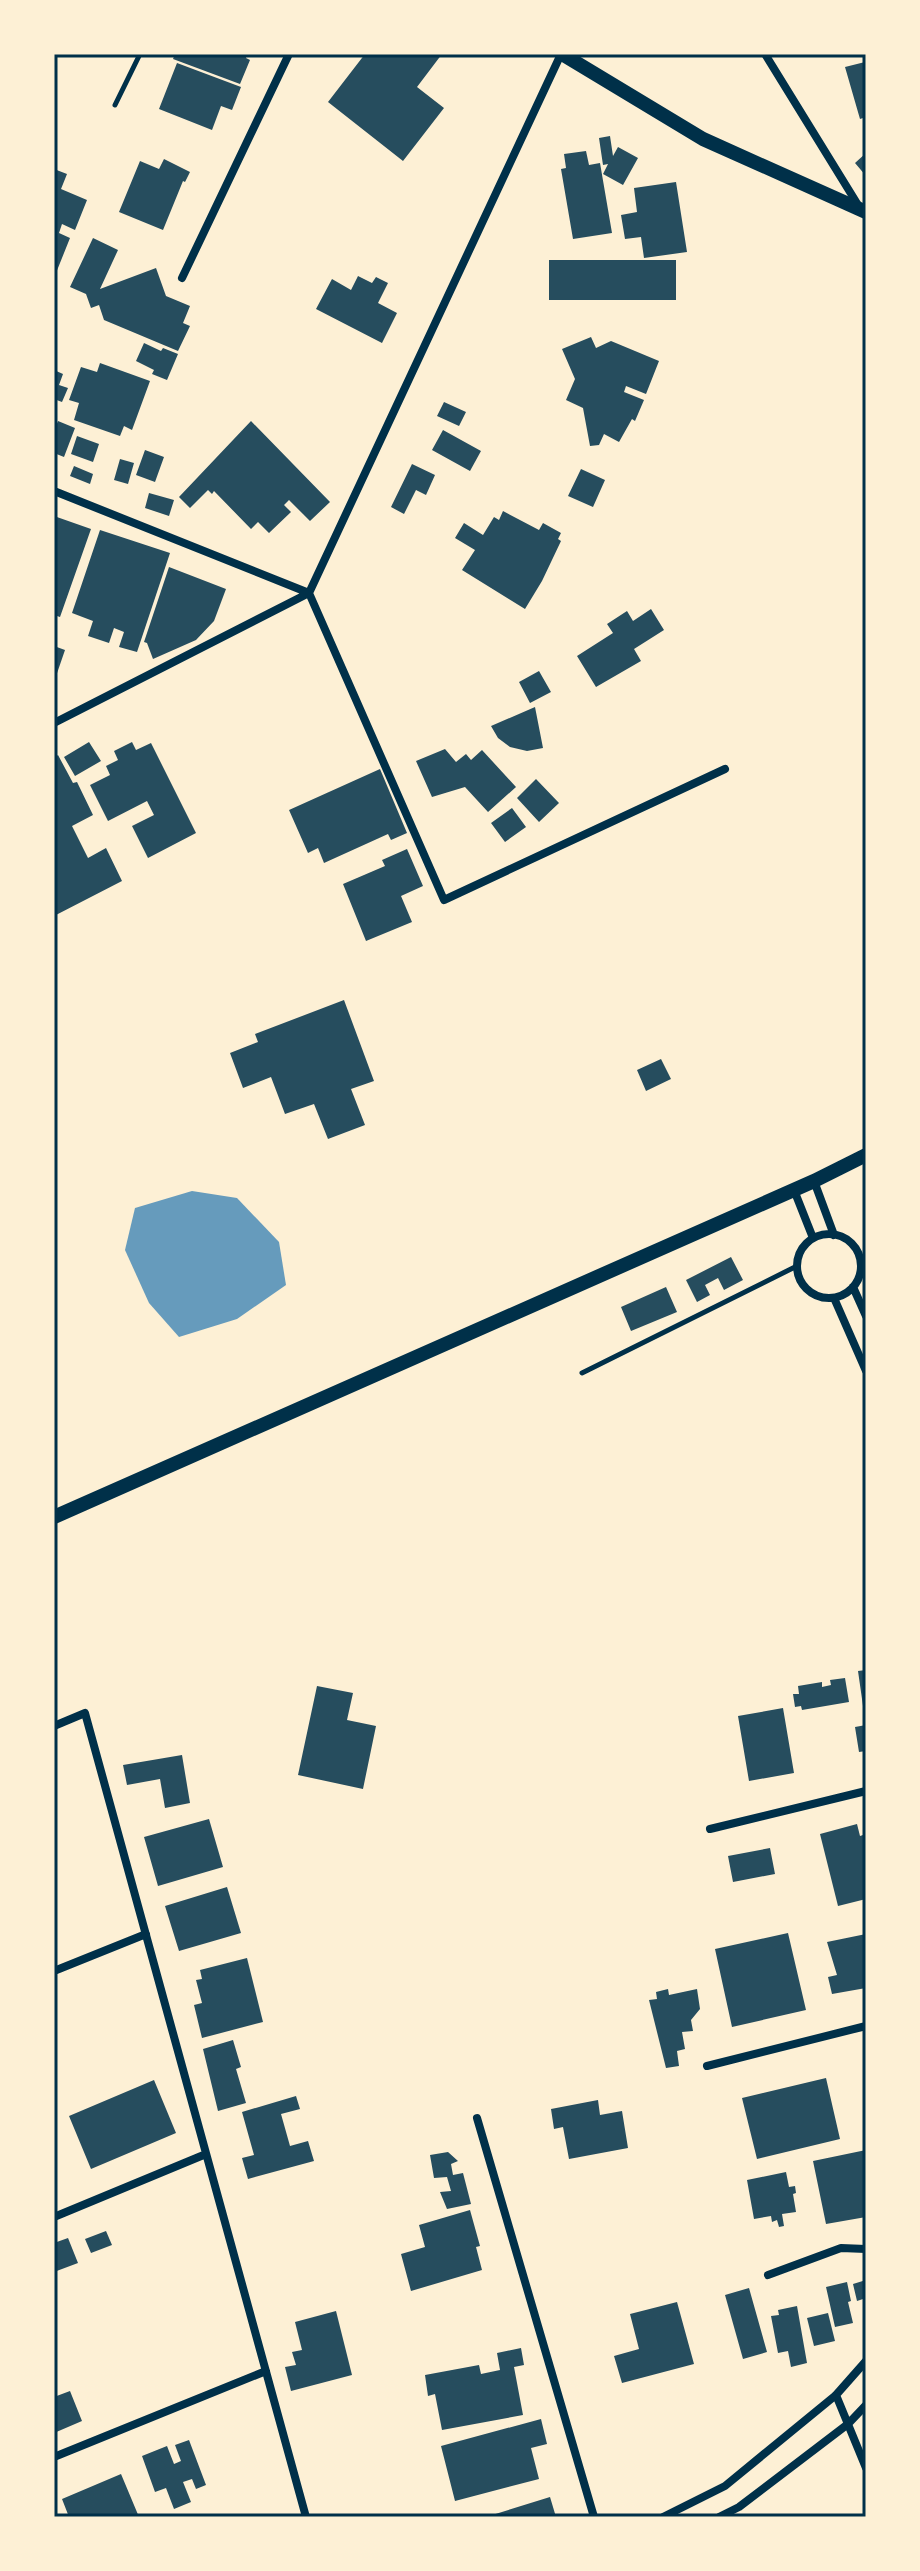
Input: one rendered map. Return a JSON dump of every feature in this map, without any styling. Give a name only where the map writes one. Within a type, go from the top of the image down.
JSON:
[{"type":"street","points":[[182,278],[289,54]]},
{"type":"street","points":[[54,723],[309,593],[562,54],[703,139],[863,211]]},
{"type":"street","points":[[765,54],[863,211]]},
{"type":"street","points":[[54,491],[309,593],[444,900],[725,769]]},
{"type":"street","points":[[54,1517],[794,1190],[866,1155]]},
{"type":"street","points":[[814,1181],[834,1235]]},
{"type":"street","points":[[794,1190],[813,1238]]},
{"type":"street","points":[[834,1235],[845,1239],[859,1256],[859,1278],[844,1295],[823,1298],[804,1287],[797,1266],[798,1255],[813,1238],[834,1235]]},
{"type":"street","points":[[853,1287],[866,1316]]},
{"type":"street","points":[[834,1298],[866,1371]]},
{"type":"street","points":[[54,1726],[85,1713],[306,2517]]},
{"type":"street","points":[[710,1829],[866,1791]]},
{"type":"street","points":[[54,1971],[146,1934]]},
{"type":"street","points":[[707,2066],[866,2026]]},
{"type":"street","points":[[477,2118],[594,2517]]},
{"type":"street","points":[[54,2217],[206,2154]]},
{"type":"street","points":[[768,2275],[841,2248],[866,2249]]},
{"type":"street","points":[[663,2517],[725,2486],[836,2395],[866,2361]]},
{"type":"street","points":[[54,2457],[266,2371]]},
{"type":"street","points":[[836,2395],[866,2468]]},
{"type":"street","points":[[719,2517],[739,2507],[848,2424],[866,2405]]},
{"type":"lane","points":[[115,105],[140,54]]},
{"type":"lane","points":[[582,1373],[797,1266]]},
{"type":"water","points":[[192,1191],[237,1198],[279,1242],[286,1285],[237,1319],[179,1337],[149,1303],[125,1250],[135,1208]]},
{"type":"building","points":[[175,54],[247,54],[246,58],[250,60],[240,84],[173,59]]},
{"type":"building","points":[[365,54],[442,54],[417,87],[444,108],[403,161],[328,102]]},
{"type":"building","points":[[862,54],[866,54],[866,117],[860,119],[845,67],[865,62]]},
{"type":"building","points":[[177,63],[241,87],[232,110],[221,106],[212,130],[159,109]]},
{"type":"building","points":[[610,136],[613,156],[618,147],[638,158],[623,185],[603,174],[608,164],[603,165],[599,138]]},
{"type":"building","points":[[586,151],[589,165],[600,163],[612,233],[573,239],[561,169],[566,168],[564,154]]},
{"type":"building","points":[[866,153],[866,176],[855,163]]},
{"type":"building","points":[[164,159],[190,172],[183,181],[163,230],[119,212],[140,161],[159,169]]},
{"type":"building","points":[[54,169],[67,174],[61,189],[87,200],[75,230],[62,224],[59,233],[70,238],[54,278]]},
{"type":"building","points":[[676,182],[687,252],[644,258],[641,237],[625,239],[621,215],[637,212],[634,188]]},
{"type":"building","points":[[93,238],[118,250],[100,289],[156,268],[166,296],[190,306],[183,323],[190,326],[178,351],[104,320],[99,305],[91,308],[86,294],[70,287]]},
{"type":"building","points":[[549,260],[676,260],[676,300],[549,300]]},
{"type":"building","points":[[358,276],[372,283],[376,277],[388,283],[378,303],[397,313],[382,343],[316,309],[332,279],[351,290]]},
{"type":"building","points":[[591,337],[596,348],[611,341],[659,361],[646,394],[626,386],[624,392],[644,400],[635,421],[632,419],[619,442],[604,434],[599,445],[590,446],[583,408],[566,400],[575,379],[562,349]]},
{"type":"building","points":[[144,343],[178,354],[167,380],[152,374],[154,370],[136,361]]},
{"type":"building","points":[[100,363],[150,381],[132,430],[124,426],[120,436],[74,420],[79,403],[69,400],[81,367],[97,372]]},
{"type":"building","points":[[54,370],[63,374],[59,385],[68,388],[62,402],[54,399]]},
{"type":"building","points":[[444,402],[466,412],[459,426],[437,416]]},
{"type":"building","points":[[58,421],[75,428],[64,457],[54,453],[54,431]]},
{"type":"building","points":[[251,421],[330,502],[310,521],[289,500],[284,505],[291,512],[269,533],[258,522],[251,529],[214,491],[212,494],[208,490],[190,508],[179,497]]},
{"type":"building","points":[[443,430],[481,451],[470,471],[432,450]]},
{"type":"building","points":[[77,436],[99,444],[93,462],[71,454]]},
{"type":"building","points":[[145,450],[164,457],[155,482],[136,475]]},
{"type":"building","points":[[120,459],[134,463],[128,484],[114,480]]},
{"type":"building","points":[[412,464],[435,475],[426,495],[416,490],[404,514],[391,507]]},
{"type":"building","points":[[74,466],[93,474],[90,484],[70,476]]},
{"type":"building","points":[[581,469],[605,480],[593,507],[568,496]]},
{"type":"building","points":[[149,493],[174,500],[169,516],[145,508]]},
{"type":"building","points":[[503,511],[539,530],[543,523],[561,533],[558,539],[561,541],[525,609],[462,570],[475,550],[455,538],[464,523],[483,535],[494,517],[499,520]]},
{"type":"building","points":[[54,516],[91,529],[60,617],[54,615]]},
{"type":"building","points":[[100,530],[170,553],[137,652],[119,647],[124,632],[114,628],[109,643],[88,636],[93,621],[72,613]]},
{"type":"building","points":[[169,567],[226,589],[214,621],[196,640],[153,659],[144,642]]},
{"type":"building","points":[[651,609],[664,630],[634,649],[641,661],[596,687],[577,656],[613,633],[607,624],[627,611],[633,621]]},
{"type":"building","points":[[54,646],[65,650],[54,682]]},
{"type":"building","points":[[539,671],[551,692],[530,703],[519,682]]},
{"type":"building","points":[[535,707],[543,748],[527,751],[510,747],[498,738],[491,726]]},
{"type":"building","points":[[89,742],[101,761],[75,776],[64,757]]},
{"type":"building","points":[[132,742],[136,750],[151,743],[196,833],[148,858],[132,826],[154,815],[147,801],[108,821],[90,785],[110,775],[106,766],[118,760],[114,751]]},
{"type":"building","points":[[445,749],[456,762],[466,754],[471,760],[482,750],[516,787],[488,812],[465,787],[432,797],[416,761]]},
{"type":"building","points":[[58,755],[73,783],[77,782],[93,815],[72,826],[88,858],[106,848],[122,881],[54,916],[54,758]]},
{"type":"building","points":[[380,769],[407,833],[391,840],[388,834],[324,863],[318,848],[308,853],[289,810]]},
{"type":"building","points":[[536,779],[559,803],[539,822],[517,798]]},
{"type":"building","points":[[512,808],[526,827],[505,842],[491,823]]},
{"type":"building","points":[[407,849],[423,886],[401,896],[412,922],[366,941],[343,884],[385,866],[382,860]]},
{"type":"building","points":[[344,1000],[374,1081],[351,1089],[365,1125],[328,1139],[314,1104],[285,1114],[271,1077],[243,1088],[230,1053],[258,1042],[255,1034]]},
{"type":"building","points":[[661,1059],[671,1079],[646,1091],[637,1070]]},
{"type":"building","points":[[731,1257],[743,1280],[724,1290],[718,1278],[705,1285],[710,1295],[697,1302],[686,1280]]},
{"type":"building","points":[[666,1287],[677,1312],[631,1331],[621,1307]]},
{"type":"building","points":[[866,1670],[866,1713],[864,1713],[858,1671]]},
{"type":"building","points":[[845,1678],[849,1702],[802,1710],[801,1706],[795,1707],[793,1694],[799,1694],[798,1686],[822,1682],[822,1687],[831,1685],[830,1680]]},
{"type":"building","points":[[317,1686],[353,1693],[347,1720],[376,1726],[363,1789],[298,1775]]},
{"type":"building","points":[[783,1708],[794,1773],[749,1781],[738,1716]]},
{"type":"building","points":[[866,1725],[866,1751],[859,1752],[855,1727]]},
{"type":"building","points":[[182,1755],[190,1803],[165,1808],[160,1779],[127,1785],[123,1765]]},
{"type":"building","points":[[209,1819],[223,1867],[158,1886],[144,1837]]},
{"type":"building","points":[[857,1824],[860,1836],[866,1834],[866,1899],[838,1906],[820,1834]]},
{"type":"building","points":[[770,1848],[775,1874],[733,1882],[728,1856]]},
{"type":"building","points":[[227,1887],[241,1933],[179,1951],[165,1906]]},
{"type":"building","points":[[788,1933],[806,2010],[732,2027],[715,1949]]},
{"type":"building","points":[[866,1934],[866,1988],[832,1994],[828,1977],[837,1975],[827,1942]]},
{"type":"building","points":[[247,1958],[263,2022],[202,2038],[194,2005],[202,2003],[196,1980],[202,1979],[200,1970]]},
{"type":"building","points":[[668,1989],[669,1995],[697,1989],[700,2009],[691,2020],[693,2031],[682,2032],[685,2049],[677,2051],[679,2066],[666,2068],[649,2000],[657,1999],[656,1992]]},
{"type":"building","points":[[233,2040],[241,2067],[236,2069],[246,2103],[218,2111],[203,2049]]},
{"type":"building","points":[[826,2078],[840,2139],[757,2159],[742,2098]]},
{"type":"building","points":[[154,2080],[176,2133],[91,2169],[69,2116]]},
{"type":"building","points":[[296,2096],[300,2109],[281,2114],[290,2146],[308,2141],[314,2161],[248,2179],[242,2158],[254,2155],[242,2112]]},
{"type":"building","points":[[598,2100],[600,2115],[622,2111],[628,2148],[569,2159],[563,2127],[554,2129],[551,2109]]},
{"type":"building","points":[[866,2150],[866,2217],[826,2224],[813,2161]]},
{"type":"building","points":[[448,2152],[458,2161],[451,2164],[453,2175],[463,2173],[471,2204],[447,2209],[440,2192],[451,2191],[447,2177],[434,2178],[430,2155]]},
{"type":"building","points":[[786,2172],[789,2187],[795,2186],[796,2212],[782,2214],[784,2226],[779,2227],[777,2220],[772,2222],[771,2216],[754,2219],[747,2180]]},
{"type":"building","points":[[470,2210],[480,2246],[476,2247],[482,2270],[411,2291],[401,2254],[425,2247],[419,2225]]},
{"type":"building","points":[[106,2231],[112,2245],[91,2253],[85,2239]]},
{"type":"building","points":[[68,2238],[78,2263],[54,2272],[54,2243]]},
{"type":"building","points":[[866,2280],[866,2298],[857,2301],[853,2284]]},
{"type":"building","points":[[847,2282],[853,2323],[835,2327],[826,2287]]},
{"type":"building","points":[[749,2288],[767,2352],[743,2359],[725,2295]]},
{"type":"building","points":[[677,2302],[694,2364],[622,2383],[614,2356],[639,2349],[630,2314]]},
{"type":"building","points":[[797,2306],[807,2363],[791,2367],[788,2351],[778,2353],[771,2316],[779,2315],[778,2310]]},
{"type":"building","points":[[336,2311],[352,2375],[291,2391],[285,2367],[296,2365],[292,2352],[302,2350],[295,2322]]},
{"type":"building","points":[[828,2313],[835,2341],[814,2346],[807,2318]]},
{"type":"building","points":[[521,2348],[524,2365],[514,2367],[523,2415],[442,2430],[435,2394],[428,2396],[425,2375],[479,2365],[481,2374],[500,2370],[497,2353]]},
{"type":"building","points":[[70,2391],[82,2421],[54,2433],[54,2397]]},
{"type":"building","points":[[541,2419],[547,2444],[531,2448],[539,2479],[455,2501],[441,2446]]},
{"type":"building","points":[[189,2440],[206,2485],[196,2489],[192,2479],[183,2482],[191,2502],[174,2509],[166,2488],[155,2492],[142,2456],[167,2446],[174,2464],[181,2461],[175,2445]]},
{"type":"building","points":[[121,2474],[139,2517],[69,2517],[62,2499]]},
{"type":"building","points":[[550,2497],[556,2517],[489,2517],[489,2516]]}]
